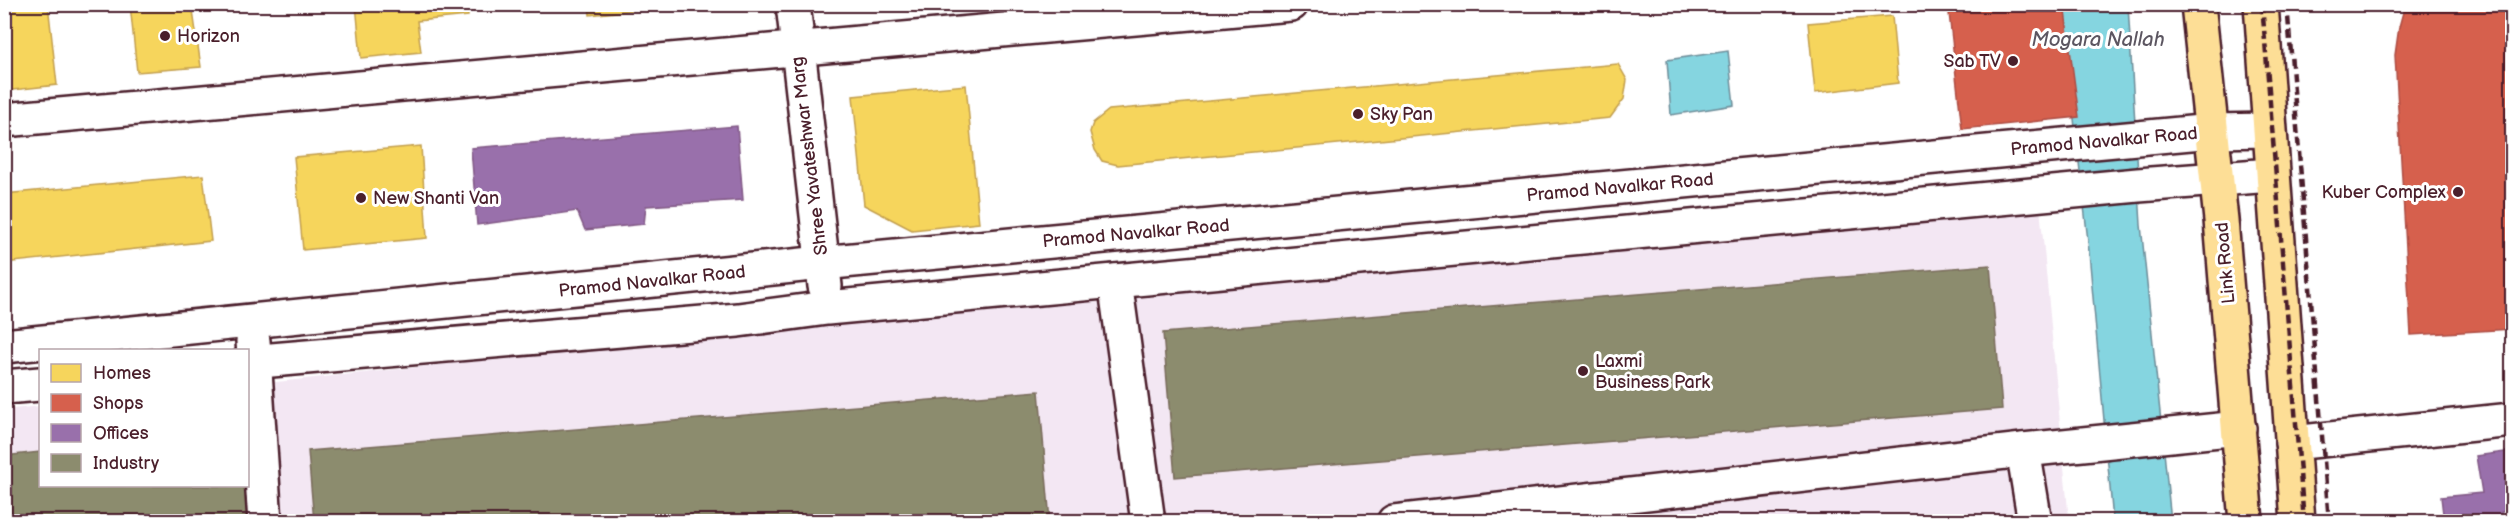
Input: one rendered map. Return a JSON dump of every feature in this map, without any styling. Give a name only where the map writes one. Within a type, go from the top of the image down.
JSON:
[{"type":"main road","name":"Link Road","points":[[2198,4],[2217,178],[2240,428],[2246,522]]},
{"type":"main road","points":[[2261,4],[2298,522]]},
{"type":"street","name":"Shree Yavateshwar Marg","points":[[793,4],[827,308]]},
{"type":"street","points":[[4,120],[1291,4]]},
{"type":"street","name":"Pramod Navalkar Road","points":[[4,346],[822,263],[2211,131],[2269,130]]},
{"type":"street","points":[[252,362],[738,320],[827,308],[2138,185],[2272,175]]},
{"type":"street","points":[[1115,281],[1148,522]]},
{"type":"street","points":[[250,321],[265,522]]},
{"type":"street","points":[[4,387],[39,384]]},
{"type":"street","points":[[2292,443],[2512,420]]},
{"type":"street","points":[[1394,522],[2023,450],[2093,445],[2240,428]]},
{"type":"street","points":[[2023,450],[2035,522]]},
{"type":"shaded area","points":[[2039,196],[2069,521],[5,521],[4,410],[39,406],[39,487],[249,487],[249,385]]},
{"type":"water","name":"Mogara Nallah","points":[[2061,5],[2128,5],[2141,225],[2171,521],[2113,521],[2088,241]]},
{"type":"water","points":[[1728,51],[1734,105],[1671,115],[1667,60]]},
{"type":"building: Homes","points":[[4,4],[48,4],[57,85],[4,91]]},
{"type":"building: Homes","name":"Horizon","points":[[130,4],[192,4],[201,67],[137,72]]},
{"type":"building: Homes","points":[[356,4],[467,4],[468,16],[417,21],[421,52],[361,58]]},
{"type":"building: Homes","points":[[589,4],[679,4],[679,5],[590,15]]},
{"type":"building: Homes","points":[[1892,16],[1898,83],[1815,93],[1808,23]]},
{"type":"building: Homes","name":"Sky Pan","points":[[1618,64],[1627,80],[1624,99],[1610,118],[1118,165],[1102,161],[1095,150],[1090,132],[1093,123],[1109,110]]},
{"type":"building: Homes","points":[[966,85],[979,223],[912,230],[864,205],[853,96]]},
{"type":"building: Homes","name":"New Shanti Van","points":[[421,146],[427,238],[303,250],[294,157]]},
{"type":"building: Homes","points":[[203,175],[211,241],[4,263],[4,194]]},
{"type":"building: Shops","name":"Sab TV","points":[[1948,4],[2064,4],[2079,117],[1962,129]]},
{"type":"building: Shops","name":"Kuber Complex","points":[[2512,4],[2512,329],[2411,335],[2395,55],[2405,5]]},
{"type":"building: Offices","points":[[737,126],[743,200],[646,206],[644,224],[585,230],[577,211],[477,225],[471,148]]},
{"type":"building: Offices","points":[[2512,451],[2512,511],[2501,512],[2502,522],[2444,522],[2441,497],[2482,493],[2476,456]]},
{"type":"building: Industry","name":"Laxmi Business Park","points":[[1990,265],[2002,409],[1175,477],[1163,333]]},
{"type":"building: Industry","points":[[1039,391],[1050,522],[314,522],[308,451]]},
{"type":"building: Industry","points":[[39,452],[39,487],[248,487],[253,522],[4,522],[4,456]]},
{"type":"railway","points":[[2262,4],[2304,522]]},
{"type":"railway","points":[[2287,4],[2329,522]]},
{"type":"place","name":"Horizon","points":[[165,36]]},
{"type":"place","name":"Sab TV","points":[[2013,61]]},
{"type":"place","name":"Sky Pan","points":[[1358,114]]},
{"type":"place","name":"Kuber Complex","points":[[2458,192]]},
{"type":"place","name":"New Shanti Van","points":[[361,198]]},
{"type":"place","name":"Laxmi Business Park","points":[[1583,371]]}]
